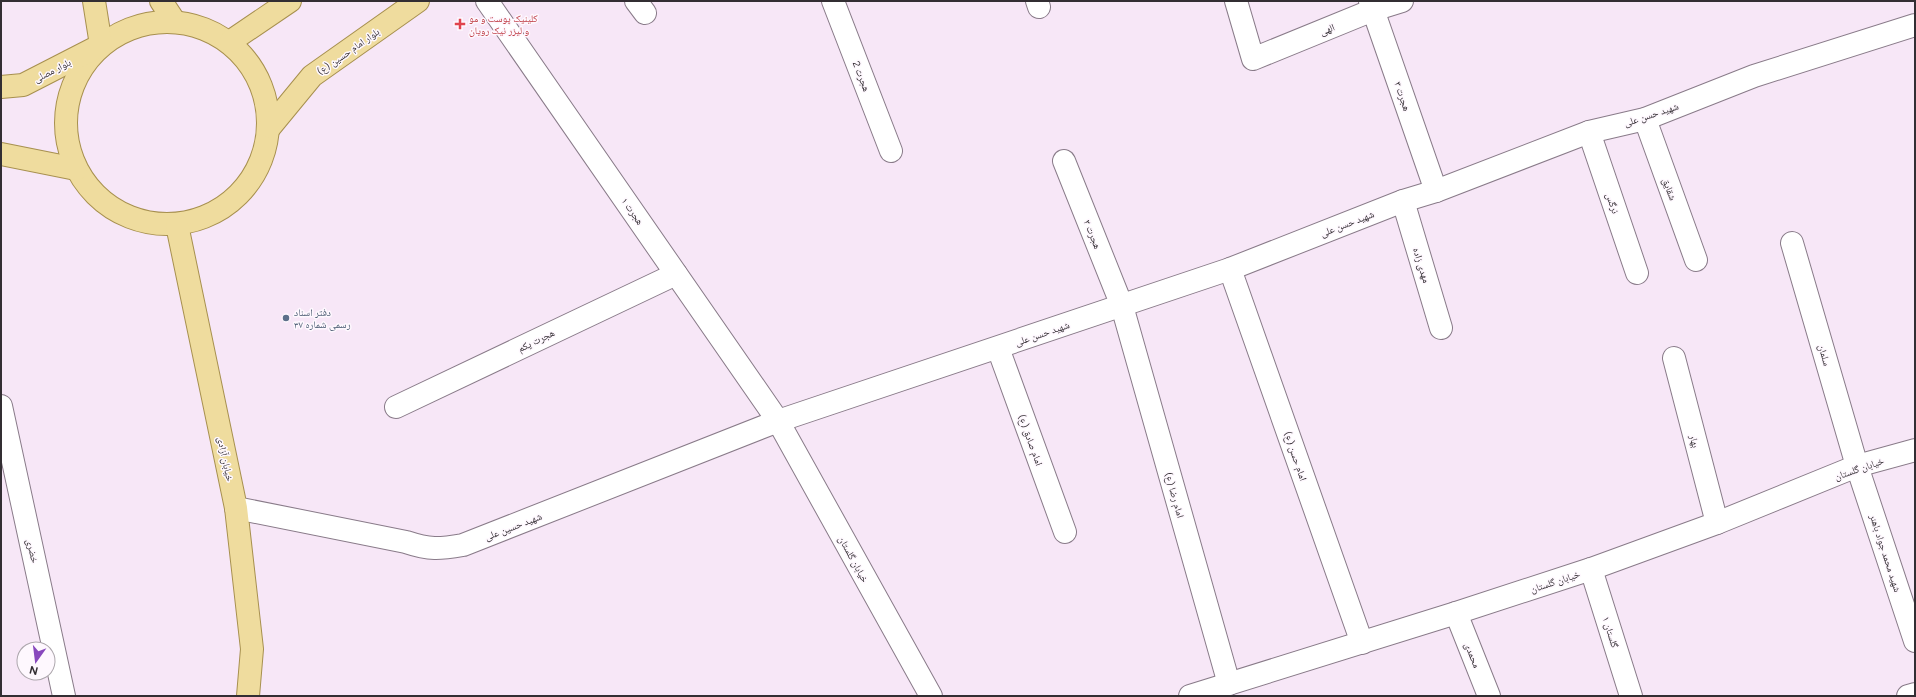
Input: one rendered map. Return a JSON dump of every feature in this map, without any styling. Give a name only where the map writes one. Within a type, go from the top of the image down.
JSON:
[{"type":"main road","points":[[94,1],[101,45]]},
{"type":"main road","points":[[161,1],[175,22]]},
{"type":"main road","points":[[231,41],[290,1]]},
{"type":"main road","name":"بلوار امام حسین (ع)","points":[[270,127],[312,76],[418,1]]},
{"type":"main road","points":[[175,22],[206,29],[231,41],[255,71],[268,103],[270,127],[259,170],[238,197],[210,217],[177,225],[146,224],[118,213],[94,194],[76,169],[66,137],[67,103],[79,72],[101,45],[124,31],[149,23],[175,22]]},
{"type":"main road","name":"بلوار مصلی","points":[[1,87],[23,84],[101,45]]},
{"type":"main road","points":[[1,154],[76,169]]},
{"type":"main road","name":"خیابان آزادی","points":[[177,225],[236,508],[252,649],[248,696]]},
{"type":"street","name":"هجرت ۱","points":[[487,1],[778,421]]},
{"type":"street","name":"هجرت 2","points":[[833,1],[891,150]]},
{"type":"street","name":"الهی","points":[[1236,1],[1254,59],[1372,5],[1402,1]]},
{"type":"street","name":"هجرت ۳","points":[[1372,5],[1436,191]]},
{"type":"street","name":"شهید حسن علی","points":[[778,421],[1230,269],[1403,201],[1436,191],[1589,132],[1645,119],[1754,76],[1915,25]]},
{"type":"street","name":"شقایق","points":[[1645,119],[1696,260]]},
{"type":"street","name":"نرگس","points":[[1589,132],[1637,273]]},
{"type":"street","name":"هجرت ۲","points":[[1064,161],[1122,306]]},
{"type":"street","name":"مهدی زاده","points":[[1403,201],[1441,328]]},
{"type":"street","name":"سلمان","points":[[1792,243],[1858,466]]},
{"type":"street","name":"امام حسن (ع)","points":[[1230,269],[1362,643]]},
{"type":"street","name":"هجرت یکم","points":[[396,407],[676,274]]},
{"type":"street","name":"امام رضا (ع)","points":[[1122,306],[1229,684]]},
{"type":"street","name":"امام صادق (ع)","points":[[998,348],[1064,532]]},
{"type":"street","name":"بهار","points":[[1674,358],[1717,523]]},
{"type":"street","name":"خضری","points":[[1,406],[64,696]]},
{"type":"street","name":"شهید حسین علی","points":[[236,508],[406,542],[424,548],[443,548],[463,545],[778,421]]},
{"type":"street","name":"خیابان گلستان","points":[[778,421],[931,696]]},
{"type":"street","name":"خیابان گلستان","points":[[1190,696],[1362,643],[1591,569],[1717,523],[1858,466],[1915,450]]},
{"type":"street","name":"شهید محمد جواد باهنر","points":[[1858,466],[1915,640]]},
{"type":"street","name":"گلستان ۱","points":[[1591,569],[1631,696]]},
{"type":"street","name":"محمدی","points":[[1456,613],[1489,696]]},
{"type":"street","points":[[1908,696],[1915,694]]},
{"type":"place","name":"کلینیک پوست و مو و لیزر نیک رویان","points":[[460,24]]},
{"type":"place","name":"دفتر اسناد رسمی شماره ۳۷","points":[[286,318]]}]
